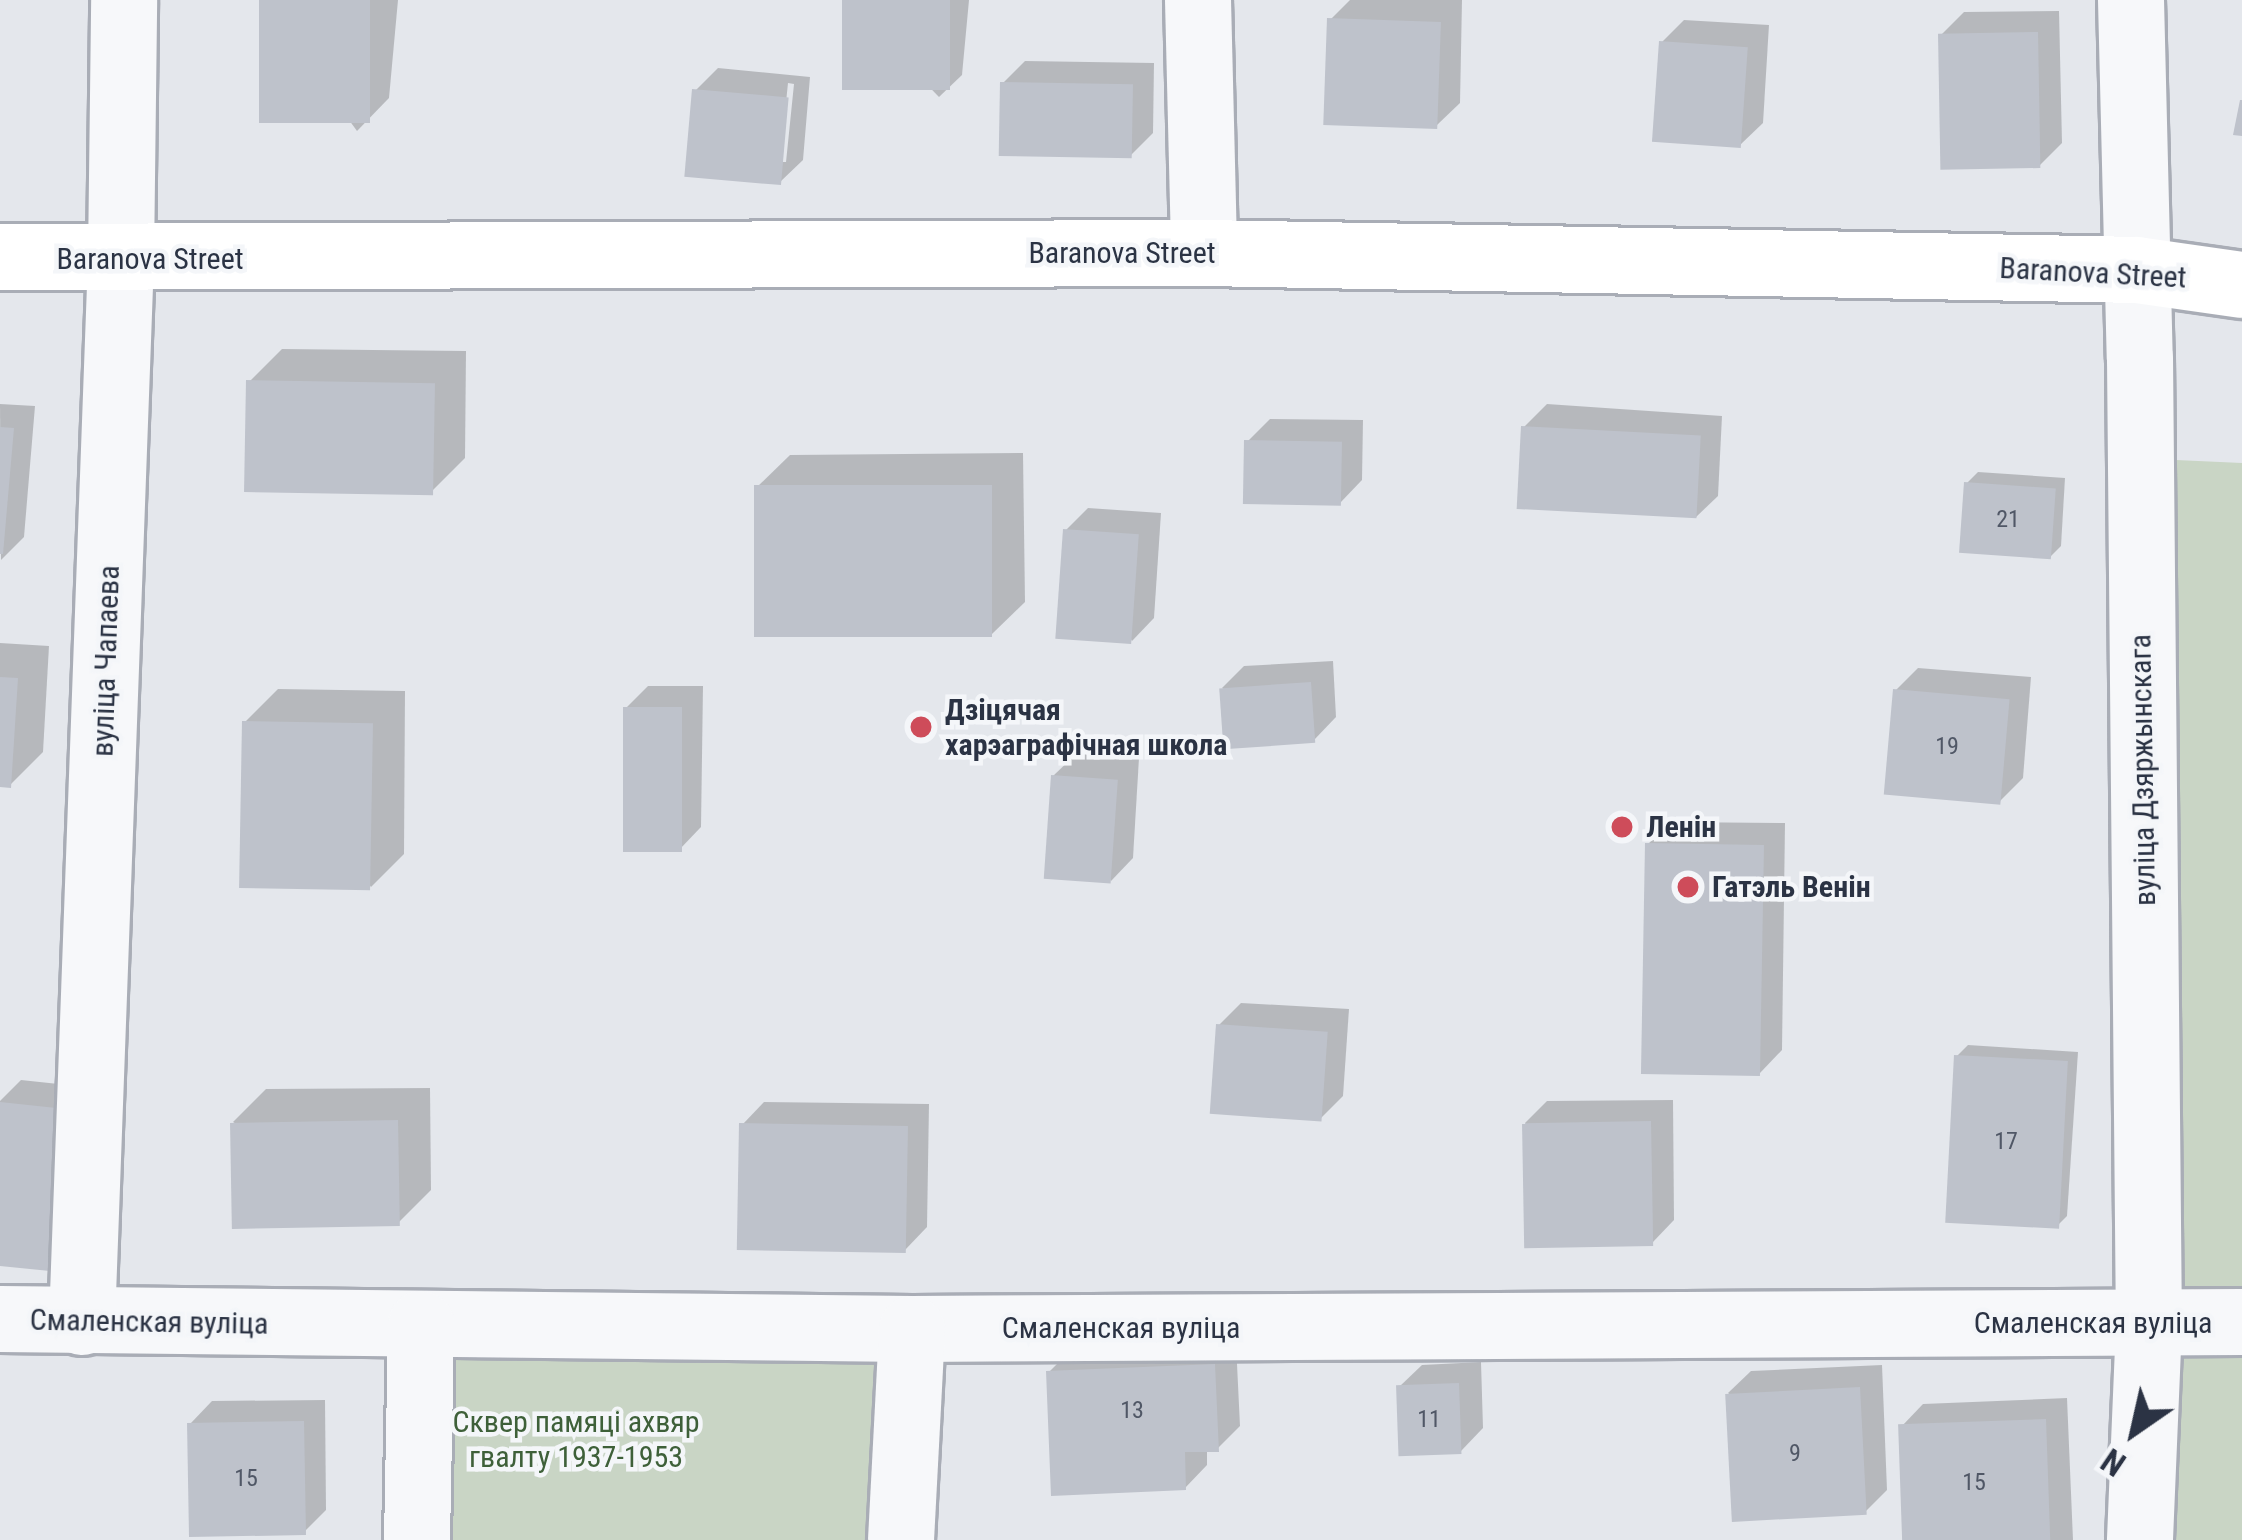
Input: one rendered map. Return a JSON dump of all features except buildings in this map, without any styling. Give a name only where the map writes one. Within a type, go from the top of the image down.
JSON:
[{"type":"main road","name":"Baranova Street","points":[[0,257],[1204,253],[2137,270],[2242,285]]},
{"type":"street","name":"вуліца Чапаева","points":[[82,1322],[121,260],[124,0]]},
{"type":"street","points":[[1198,0],[1204,253]]},
{"type":"street","name":"вуліца Дзяржынскага","points":[[2131,0],[2150,1324],[2140,1540]]},
{"type":"street","name":"Смаленская вуліца","points":[[0,1318],[911,1329],[2242,1322]]},
{"type":"street","points":[[417,1540],[421,1324]]},
{"type":"street","points":[[901,1540],[911,1329]]},
{"type":"green space","points":[[2176,460],[2242,463],[2242,1540],[2163,1540]]},
{"type":"green space","name":"Сквер памяці ахвяр гвалту 1937-1953","points":[[431,1336],[897,1344],[894,1540],[427,1540]]},
{"type":"place","name":"Дзіцячая харэаграфічная школа","points":[[921,727]]},
{"type":"place","name":"Ленін","points":[[1622,827]]},
{"type":"place","name":"Гатэль Венін","points":[[1688,887]]}]
